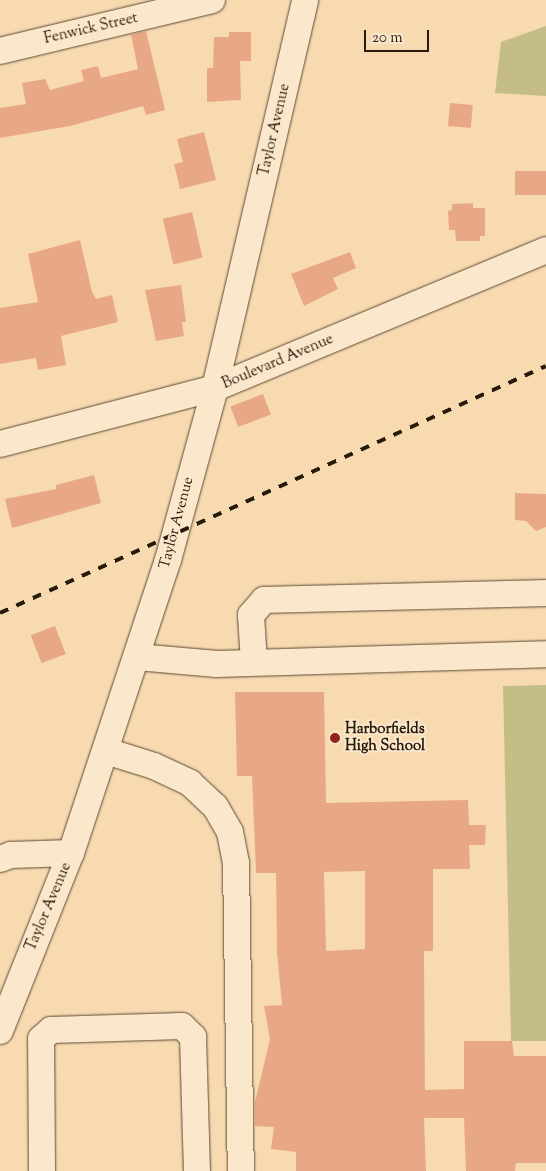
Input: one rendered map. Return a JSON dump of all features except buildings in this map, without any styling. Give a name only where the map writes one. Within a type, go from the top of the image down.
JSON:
[{"type":"street","name":"Fenwick Street","points":[[0,51],[212,0]]},
{"type":"street","name":"Taylor Avenue","points":[[1,1027],[72,852],[168,560],[215,388],[305,0]]},
{"type":"street","name":"Boulevard Avenue","points":[[0,444],[215,388],[546,250]]},
{"type":"street","points":[[254,662],[251,615],[264,600],[546,593]]},
{"type":"street","points":[[137,657],[217,664],[546,654]]},
{"type":"street","points":[[106,751],[154,766],[190,782],[215,806],[230,832],[236,863],[242,1171]]},
{"type":"street","points":[[0,859],[11,855],[72,852]]},
{"type":"street","points":[[42,1171],[41,1039],[51,1030],[182,1026],[193,1037],[197,1171]]},
{"type":"street","points":[[1,1027],[41,1039]]},
{"type":"shaded area","points":[[546,26],[546,96],[495,93],[501,42]]},
{"type":"shaded area","points":[[546,685],[546,1041],[511,1041],[503,686]]},
{"type":"railway","points":[[0,613],[546,366]]},
{"type":"place","name":"Harborfields High School","points":[[335,738]]}]
